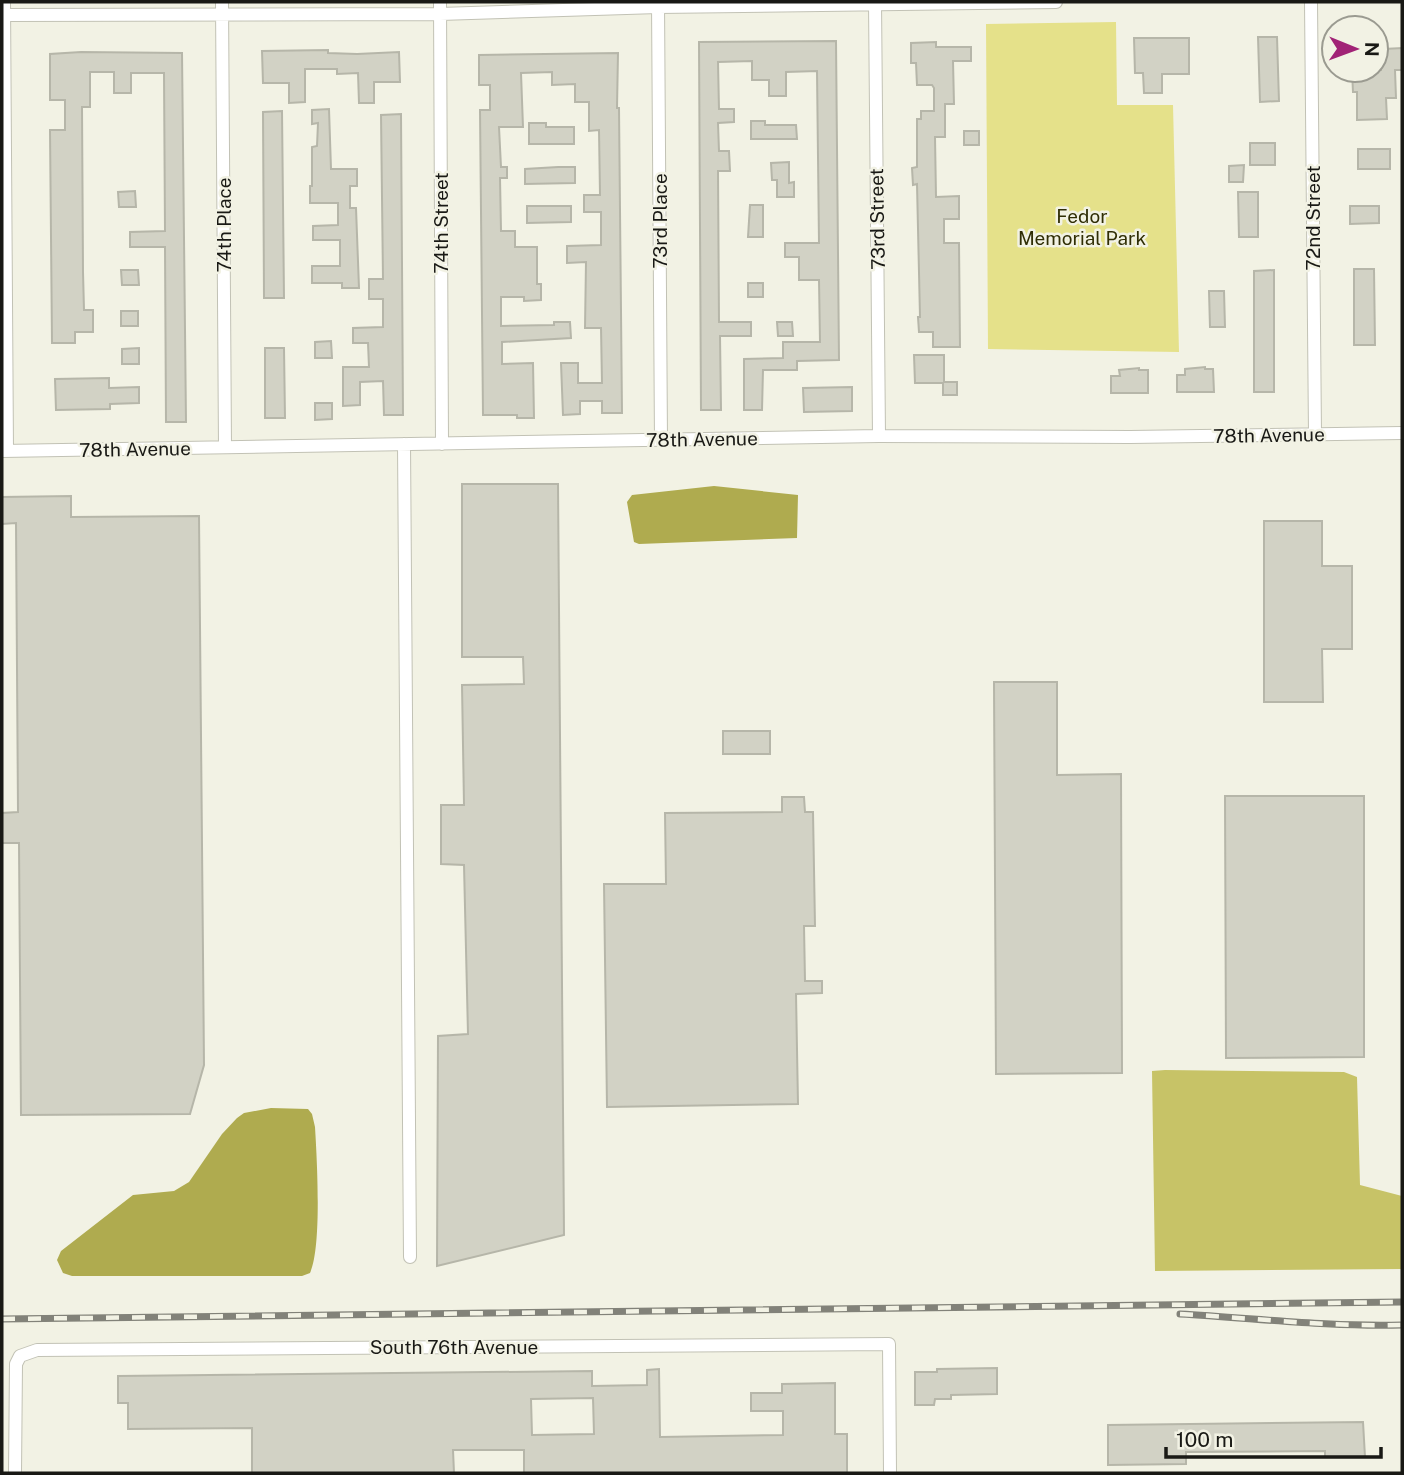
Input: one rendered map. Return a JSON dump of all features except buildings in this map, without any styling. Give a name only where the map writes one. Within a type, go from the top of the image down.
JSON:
[{"type":"street","points":[[4,451],[3,10],[1056,2]]},
{"type":"street","name":"72nd Street","points":[[1311,2],[1315,434]]},
{"type":"street","name":"73rd Street","points":[[875,3],[879,436]]},
{"type":"street","name":"73rd Place","points":[[658,4],[661,440]]},
{"type":"street","name":"74th Place","points":[[222,7],[225,447]]},
{"type":"street","name":"74th Street","points":[[440,8],[442,444]]},
{"type":"street","name":"78th Avenue","points":[[4,451],[879,436],[1130,437],[1402,433]]},
{"type":"street","points":[[404,444],[410,1257]]},
{"type":"street","name":"South 76th Avenue","points":[[15,1473],[14,1372],[20,1356],[37,1350],[889,1344],[890,1473]]},
{"type":"green space","name":"Fedor Memorial Park","points":[[1116,22],[1117,105],[1173,105],[1179,352],[988,349],[986,24]]},
{"type":"shaded area","points":[[714,486],[798,495],[797,538],[639,544],[634,542],[627,502],[632,495]]},
{"type":"shaded area","points":[[1152,1071],[1344,1072],[1357,1077],[1360,1185],[1402,1196],[1402,1269],[1155,1271]]},
{"type":"shaded area","points":[[271,1108],[308,1109],[312,1114],[315,1127],[318,1202],[316,1244],[310,1273],[302,1276],[72,1276],[63,1273],[57,1260],[61,1251],[133,1195],[174,1191],[189,1182],[222,1134],[237,1118],[244,1113]]},
{"type":"railway","points":[[2,1319],[1402,1302]]},
{"type":"railway","points":[[1180,1314],[1319,1323],[1402,1325]]}]
